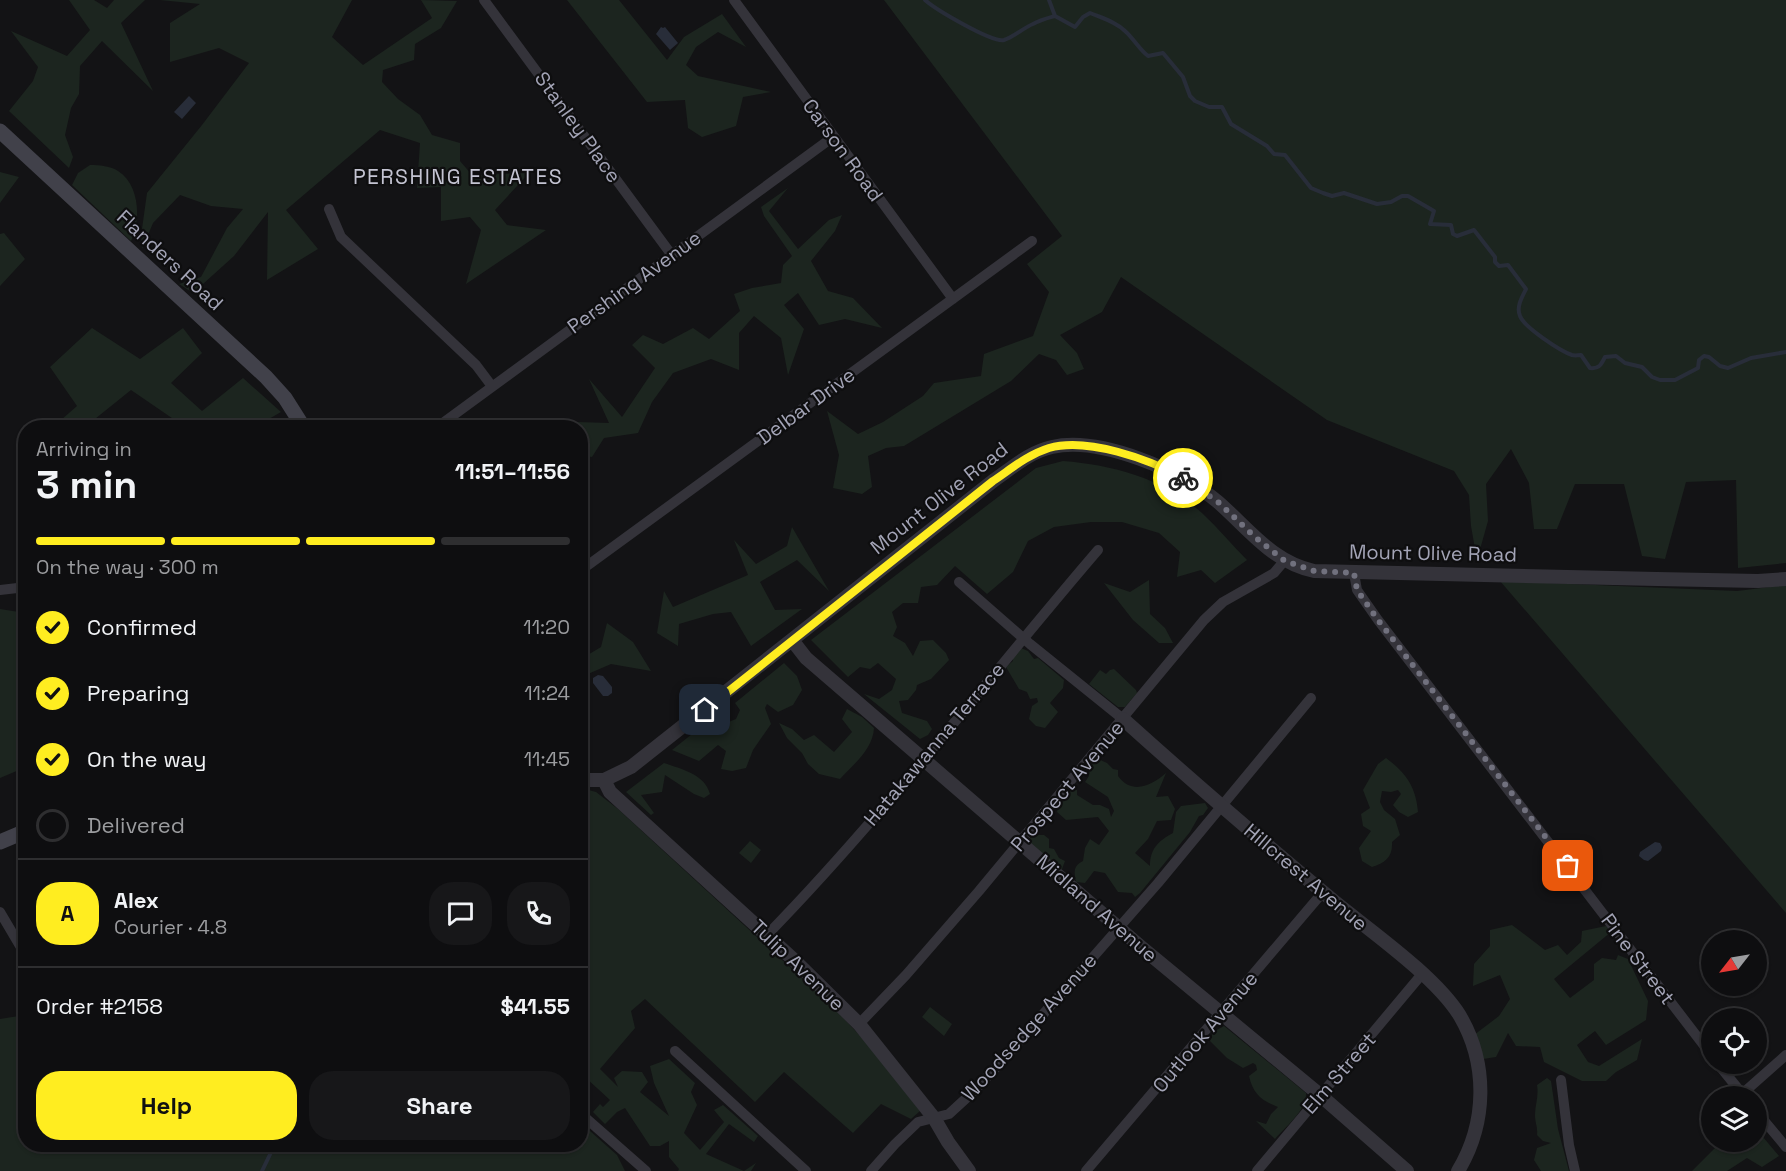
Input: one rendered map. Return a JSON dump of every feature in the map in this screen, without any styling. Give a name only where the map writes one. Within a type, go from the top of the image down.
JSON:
[{"type":"main road","name":"Flanders Road","points":[[0,131],[266,377],[285,398],[299,420]]},
{"type":"main road","points":[[0,842],[18,834]]},
{"type":"street","name":"Stanley Place","points":[[484,0],[671,254]]},
{"type":"street","name":"Carson Road","points":[[734,0],[953,299]]},
{"type":"street","name":"Pershing Avenue","points":[[446,420],[491,385],[834,137]]},
{"type":"street","points":[[329,209],[341,237],[476,365],[491,385]]},
{"type":"street","name":"Delbar Drive","points":[[588,565],[1032,242]]},
{"type":"street","name":"Mount Olive Road","points":[[588,780],[604,780],[647,756],[993,481],[1024,458],[1054,447],[1082,446],[1102,449],[1140,459],[1173,472],[1212,497],[1261,543],[1285,561],[1314,571],[1751,581],[1786,579]]},
{"type":"street","name":"Hatakawanna Terrace","points":[[767,935],[815,885],[1098,549]]},
{"type":"street","name":"Prospect Avenue","points":[[859,1024],[906,975],[1212,612],[1234,594],[1274,573],[1285,561]]},
{"type":"street","name":"Pine Street","points":[[1354,573],[1357,590],[1378,620],[1701,1042]]},
{"type":"street","name":"Hillcrest Avenue","points":[[959,582],[1023,638],[1123,719],[1222,807],[1441,992],[1459,1015],[1475,1050],[1479,1067],[1479,1113],[1469,1151],[1458,1171]]},
{"type":"street","points":[[0,590],[18,588]]},
{"type":"street","name":"Midland Avenue","points":[[792,640],[806,658],[1019,843],[1320,1095],[1407,1171]]},
{"type":"street","name":"Woodsedge Avenue","points":[[872,1171],[918,1122],[949,1114],[978,1087],[1222,807],[1311,698]]},
{"type":"street","name":"Tulip Avenue","points":[[604,780],[610,792],[767,935],[859,1024],[934,1118],[969,1171]]},
{"type":"street","name":"Outlook Avenue","points":[[1086,1171],[1323,892]]},
{"type":"street","points":[[0,912],[18,942]]},
{"type":"street","name":"Elm Street","points":[[1257,1171],[1422,975]]},
{"type":"street","points":[[675,1051],[806,1171]]},
{"type":"street","points":[[1753,1086],[1786,1055]]},
{"type":"street","points":[[1726,1074],[1736,1086]]},
{"type":"street","points":[[1561,1080],[1569,1145],[1575,1171]]},
{"type":"street","points":[[588,1120],[646,1171]]},
{"type":"street","points":[[1767,1124],[1786,1147]]},
{"type":"shaded area","points":[[69,0],[94,0],[107,8],[114,0],[145,0],[121,23],[153,91],[102,41],[80,66],[79,94],[71,108],[65,135],[73,157],[69,168],[9,111],[33,81],[38,67],[11,31],[67,56],[90,30]]},
{"type":"shaded area","points":[[160,0],[352,0],[332,37],[363,65],[432,18],[421,0],[457,1],[441,28],[415,44],[414,60],[383,70],[382,82],[398,99],[420,115],[432,135],[460,143],[460,161],[472,175],[529,173],[495,210],[507,225],[546,230],[466,284],[481,230],[470,217],[441,221],[441,187],[417,188],[420,143],[380,130],[286,210],[318,249],[267,280],[268,212],[234,256],[193,293],[179,284],[201,277],[227,228],[243,209],[211,206],[180,195],[153,223],[142,249],[141,236],[147,193],[249,63],[219,48],[170,62],[170,23],[200,4]]},
{"type":"shaded area","points":[[567,0],[619,0],[667,60],[684,37],[722,14],[746,47],[718,32],[696,47],[686,65],[698,76],[771,92],[743,97],[736,126],[702,137],[688,128],[685,100],[647,102]]},
{"type":"shaded area","points":[[884,0],[1786,0],[1786,563],[1738,568],[1736,480],[1686,482],[1665,559],[1642,556],[1624,484],[1575,484],[1557,529],[1534,529],[1529,483],[1511,449],[1486,484],[1488,521],[1477,560],[1471,526],[1469,495],[1454,471],[1327,420],[1121,277],[1102,312],[1060,335],[1077,353],[1084,369],[1067,375],[1056,360],[1039,354],[1011,381],[904,446],[886,448],[868,456],[872,487],[862,494],[833,488],[839,455],[827,411],[858,434],[883,422],[923,396],[934,383],[981,376],[984,354],[1033,336],[1049,292],[1027,264],[1062,236]]},
{"type":"shaded area","points":[[90,165],[115,169],[131,185],[137,203],[137,213],[131,241],[72,185],[78,173]]},
{"type":"shaded area","points":[[0,172],[19,177],[0,203]]},
{"type":"shaded area","points":[[788,188],[769,211],[798,249],[829,220],[842,215],[835,231],[811,261],[828,291],[853,298],[882,328],[845,319],[819,325],[798,293],[784,305],[804,329],[788,375],[781,338],[754,316],[739,333],[739,370],[711,359],[673,373],[652,402],[638,433],[604,438],[592,457],[588,456],[588,422],[609,423],[589,379],[622,417],[655,368],[632,345],[643,335],[663,344],[693,328],[709,339],[740,311],[734,294],[781,283],[783,265],[792,256],[764,216],[761,207]]},
{"type":"shaded area","points":[[4,233],[25,259],[0,286],[0,234]]},
{"type":"shaded area","points":[[92,328],[140,359],[183,328],[202,353],[171,383],[202,411],[243,378],[281,412],[267,420],[175,420],[131,390],[94,420],[61,420],[77,406],[50,367]]},
{"type":"shaded area","points":[[1063,461],[1119,470],[1171,491],[1202,513],[1247,560],[1215,583],[1201,570],[1177,577],[1180,552],[1159,533],[1122,522],[1091,522],[1054,527],[1028,541],[1013,572],[987,594],[955,566],[937,585],[921,587],[918,603],[903,603],[892,612],[897,627],[893,636],[905,643],[913,656],[920,641],[933,640],[946,653],[949,660],[931,679],[917,685],[908,700],[899,701],[902,713],[927,721],[932,729],[928,735],[920,739],[864,694],[879,699],[892,690],[896,679],[878,663],[870,669],[860,667],[848,677],[811,640],[1036,468]]},
{"type":"shaded area","points":[[792,527],[829,591],[797,560],[760,582],[775,610],[802,609],[751,646],[731,612],[713,614],[679,624],[678,646],[657,633],[664,591],[673,607],[748,575],[734,540],[756,564],[787,546]]},
{"type":"shaded area","points":[[1149,580],[1150,614],[1165,628],[1173,643],[1159,643],[1133,620],[1104,583],[1130,592]]},
{"type":"shaded area","points":[[1500,581],[1737,591],[1786,585],[1786,913]]},
{"type":"shaded area","points":[[0,609],[18,612],[18,770],[0,778]]},
{"type":"shaded area","points":[[607,623],[633,642],[651,671],[611,664],[588,674],[588,655],[601,647]]},
{"type":"shaded area","points":[[1021,648],[1028,651],[1034,659],[1038,658],[1064,680],[1063,688],[1050,703],[1058,712],[1045,728],[1036,726],[1029,719],[1032,706],[1038,702],[1037,698],[1030,699],[1027,692],[1019,689],[1006,667]]},
{"type":"shaded area","points":[[784,663],[797,676],[802,690],[793,705],[778,712],[767,704],[765,708],[771,724],[753,750],[746,768],[732,771],[721,769],[726,751],[718,745],[699,761],[672,750],[722,710],[726,723],[736,719],[740,710],[735,703]]},
{"type":"shaded area","points":[[1114,669],[1137,693],[1125,707],[1118,707],[1089,684],[1100,670],[1106,674]]},
{"type":"shaded area","points":[[847,709],[862,717],[874,728],[870,743],[862,756],[840,779],[819,774],[787,738],[779,723],[792,729],[804,740],[814,735],[834,752],[852,732],[842,719]]},
{"type":"shaded area","points":[[1096,758],[1118,770],[1118,776],[1123,782],[1135,787],[1148,785],[1166,773],[1156,797],[1168,796],[1175,809],[1171,820],[1157,821],[1148,839],[1135,853],[1150,866],[1151,855],[1156,846],[1173,833],[1176,812],[1181,806],[1205,803],[1208,808],[1203,815],[1199,816],[1190,832],[1135,897],[1132,893],[1118,892],[1105,873],[1094,871],[1085,883],[1076,882],[1075,870],[1077,865],[1083,861],[1085,848],[1090,839],[1099,845],[1109,831],[1098,817],[1066,820],[1057,812],[1059,801],[1070,790],[1077,790],[1077,795],[1093,805],[1109,809],[1111,817],[1114,811],[1108,797],[1085,782],[1089,776],[1088,769]]},
{"type":"shaded area","points":[[1386,758],[1409,781],[1415,795],[1418,812],[1408,817],[1399,812],[1393,805],[1401,794],[1398,790],[1382,791],[1380,802],[1384,810],[1395,819],[1400,835],[1392,842],[1391,852],[1387,859],[1372,867],[1362,861],[1359,848],[1371,831],[1363,826],[1361,814],[1370,808],[1363,790],[1378,764]]},
{"type":"shaded area","points":[[664,763],[698,777],[710,794],[704,798],[694,794],[665,775],[662,792],[641,795],[654,813],[651,815],[626,792]]},
{"type":"shaded area","points":[[588,790],[596,792],[618,809],[833,1007],[863,1039],[920,1111],[911,1119],[881,1104],[853,1133],[784,1072],[755,1102],[645,999],[631,1011],[635,1028],[600,1069],[618,1087],[614,1078],[622,1071],[642,1072],[648,1082],[640,1092],[669,1116],[654,1083],[650,1066],[669,1059],[695,1083],[691,1092],[697,1105],[684,1133],[700,1150],[724,1122],[714,1110],[723,1105],[758,1136],[754,1142],[729,1124],[706,1154],[744,1171],[678,1171],[679,1169],[669,1157],[669,1141],[660,1146],[650,1146],[625,1108],[617,1112],[605,1124],[593,1112],[600,1104],[603,1107],[610,1100],[588,1080]]},
{"type":"shaded area","points":[[1033,835],[1044,835],[1049,839],[1049,848],[1054,849],[1059,858],[1065,861],[1062,869],[1055,869],[1034,857],[1028,840]]},
{"type":"shaded area","points":[[750,841],[761,850],[751,863],[739,853]]},
{"type":"shaded area","points":[[1512,925],[1545,950],[1558,945],[1567,955],[1581,942],[1582,931],[1606,926],[1611,932],[1554,979],[1570,998],[1594,980],[1594,964],[1602,958],[1616,960],[1618,955],[1628,959],[1648,1001],[1646,1020],[1606,1045],[1595,1031],[1577,1045],[1588,1062],[1599,1066],[1642,1039],[1637,1060],[1616,1072],[1606,1081],[1582,1081],[1544,1062],[1540,1047],[1516,1046],[1508,1033],[1496,1057],[1483,1059],[1474,1035],[1499,1016],[1510,999],[1500,975],[1473,986],[1474,964],[1490,946],[1490,930]]},
{"type":"shaded area","points":[[930,1007],[952,1024],[944,1036],[922,1017]]},
{"type":"shaded area","points":[[18,1016],[18,1152],[588,1152],[588,1129],[617,1155],[625,1171],[0,1171],[0,1019]]},
{"type":"shaded area","points":[[1224,1026],[1306,1093],[1299,1112],[1275,1139],[1256,1121],[1266,1124],[1278,1107],[1263,1099],[1253,1088],[1249,1076],[1257,1070],[1256,1065],[1253,1063],[1243,1068],[1227,1058],[1210,1041],[1213,1032]]},
{"type":"shaded area","points":[[1547,1078],[1551,1081],[1558,1129],[1569,1171],[1541,1171],[1534,1160],[1537,1148],[1551,1143],[1543,1141],[1537,1135],[1535,1118],[1537,1085]]},
{"type":"shaded area","points":[[1767,1142],[1779,1156],[1762,1167],[1747,1158],[1727,1171],[1692,1171],[1711,1152],[1767,1152]]},
{"type":"shaded area","points":[[756,1163],[751,1171],[744,1171]]},
{"type":"water","points":[[661,27],[665,27],[678,43],[670,50],[656,34]]},
{"type":"water","points":[[189,96],[196,103],[182,119],[174,112]]},
{"type":"water","points":[[598,675],[603,676],[612,687],[612,693],[608,696],[603,696],[593,683],[593,678]]},
{"type":"water","points":[[1655,842],[1660,843],[1661,851],[1648,861],[1639,856],[1640,852]]},
{"type":"waterway","points":[[925,0],[964,24],[998,40],[1008,39],[1044,19],[1055,16],[1075,27],[1083,17],[1090,13],[1113,23],[1125,31],[1148,56],[1163,53],[1183,77],[1190,96],[1195,101],[1209,107],[1222,107],[1231,124],[1267,146],[1274,154],[1285,155],[1311,188],[1332,196],[1344,193],[1377,204],[1408,196],[1434,211],[1430,224],[1451,225],[1453,234],[1457,236],[1474,230],[1495,257],[1495,262],[1499,266],[1508,265],[1526,289],[1519,309],[1523,321],[1559,349],[1572,355],[1581,355],[1590,368],[1599,366],[1605,357],[1616,356],[1625,363],[1642,367],[1652,377],[1660,380],[1675,380],[1698,368],[1699,360],[1704,356],[1728,368],[1751,358],[1786,352]]},
{"type":"waterway","points":[[1049,0],[1055,16]]},
{"type":"waterway","points":[[262,1171],[271,1152]]},
{"type":"way so far","points":[[1183,478],[1218,502],[1268,549],[1285,561],[1314,571],[1354,573],[1357,590],[1378,620],[1568,866]]},
{"type":"district","name":"PERSHING ESTATES","points":[[458,177]]},
{"type":"route","points":[[705,710],[1024,458],[1054,447],[1082,446],[1124,454],[1183,478]]}]
